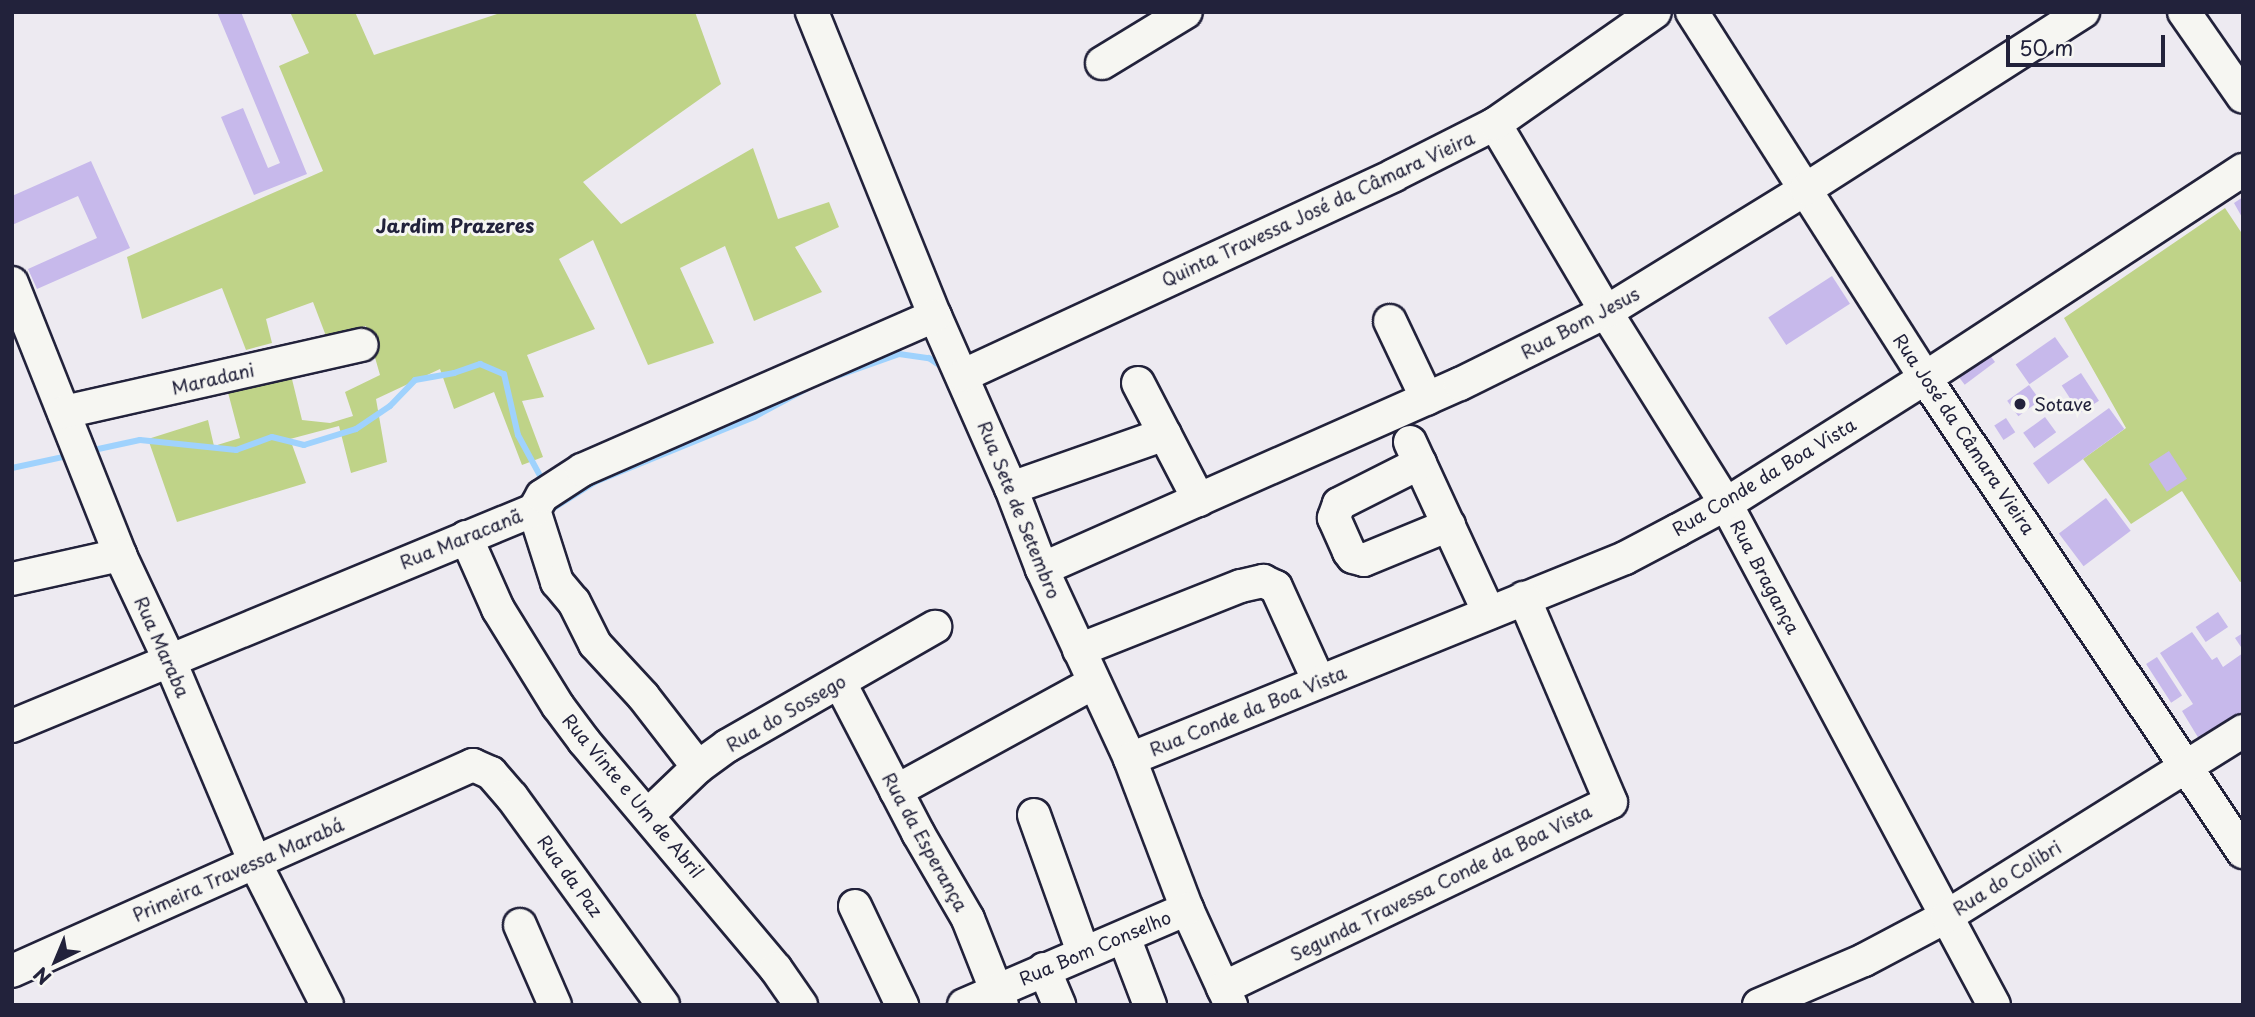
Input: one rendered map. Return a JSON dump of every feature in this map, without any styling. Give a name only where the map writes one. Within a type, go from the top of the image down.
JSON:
[{"type":"street","name":"Rua Sete de Setembro","points":[[812,12],[935,316],[964,376],[1042,569],[1130,759],[1187,909],[1227,996]]},
{"type":"street","points":[[1102,63],[1185,12]]},
{"type":"street","name":"Quinta Travessa José da Câmara Vieira","points":[[964,376],[1394,175],[1495,124],[1655,12]]},
{"type":"street","name":"Rua José da Câmara Vieira","points":[[1692,12],[1925,378],[2243,852]]},
{"type":"street","name":"Rua Bom Jesus","points":[[1042,569],[1427,399],[1606,312],[1806,190],[2083,12]]},
{"type":"street","points":[[2184,12],[2243,97]]},
{"type":"street","name":"Rua Bragança","points":[[1495,124],[1606,312],[1726,504],[1994,1005]]},
{"type":"street","name":"Rua Conde da Boa Vista","points":[[1130,759],[1625,558],[1726,504],[1925,378],[2243,170]]},
{"type":"street","name":"Rua Maraba","points":[[12,283],[120,555],[169,659],[255,863],[327,1005]]},
{"type":"street","name":"Rua Maracanã","points":[[12,726],[534,510],[542,496],[582,470],[935,316]]},
{"type":"street","points":[[1390,321],[1427,399]]},
{"type":"street","name":"Maradani","points":[[64,412],[362,345]]},
{"type":"street","points":[[1138,383],[1199,500]]},
{"type":"street","points":[[1011,488],[1165,434]]},
{"type":"street","points":[[1449,524],[1364,560],[1349,552],[1334,518],[1339,504],[1415,453],[1449,524],[1489,613]]},
{"type":"street","points":[[534,510],[557,582],[574,602],[595,644],[643,696],[698,768]]},
{"type":"street","name":"Rua Vinte e Um de Abril","points":[[466,537],[498,609],[558,706],[584,741],[649,814],[776,970],[801,1005]]},
{"type":"street","points":[[12,579],[120,555]]},
{"type":"street","points":[[1079,650],[1241,586],[1263,581],[1276,587],[1319,682]]},
{"type":"street","name":"Segunda Travessa Conde da Boa Vista","points":[[1227,996],[1611,802],[1524,598]]},
{"type":"street","name":"Rua do Sossego","points":[[649,814],[698,768],[758,726],[840,683],[934,627]]},
{"type":"street","name":"Rua da Esperança","points":[[840,683],[896,791],[968,919],[998,997]]},
{"type":"street","points":[[896,791],[1093,683]]},
{"type":"street","name":"Rua do Colibri","points":[[1759,1005],[1864,960],[1947,916],[2243,730]]},
{"type":"street","name":"Rua da Paz","points":[[464,767],[481,766],[512,797],[663,1005]]},
{"type":"street","name":"Primeira Travessa Marabá","points":[[12,971],[464,767]]},
{"type":"street","points":[[1034,815],[1083,952]]},
{"type":"street","points":[[855,906],[902,1005]]},
{"type":"street","name":"Rua Bom Conselho","points":[[964,1005],[998,997],[1044,969],[1187,909]]},
{"type":"street","points":[[520,925],[555,1005]]},
{"type":"street","points":[[1124,937],[1150,1005]]},
{"type":"street","points":[[1044,969],[1059,1005]]},
{"type":"green space","points":[[290,12],[355,12],[374,55],[503,12],[695,12],[721,84],[583,182],[621,224],[753,148],[778,219],[829,202],[839,227],[795,247],[822,292],[754,321],[725,246],[680,268],[714,343],[648,365],[593,240],[559,259],[595,329],[527,355],[544,397],[522,401],[543,457],[522,465],[494,392],[454,409],[440,369],[376,399],[387,462],[351,473],[339,426],[290,439],[306,483],[177,522],[148,439],[208,420],[214,446],[240,438],[226,385],[290,371],[302,420],[330,423],[353,416],[345,392],[380,375],[366,326],[326,336],[313,302],[266,319],[272,343],[246,350],[222,288],[142,319],[127,257],[323,171],[279,66],[309,53]]},
{"type":"green space","points":[[2225,208],[2243,235],[2243,581],[2240,582],[2182,491],[2131,524],[2083,459],[2126,428],[2064,318]]},
{"type":"building","points":[[217,12],[241,12],[307,174],[254,195],[221,117],[243,108],[268,168],[280,163]]},
{"type":"building","points":[[91,161],[130,248],[37,289],[28,269],[97,238],[78,196],[12,225],[12,196]]},
{"type":"building","points":[[2243,197],[2243,219],[2234,203]]},
{"type":"building","points":[[1832,276],[1850,304],[1786,345],[1768,317]]},
{"type":"building","points":[[2055,337],[2069,357],[2029,384],[2016,365]]},
{"type":"building","points":[[1989,354],[1995,362],[1965,385],[1959,377]]},
{"type":"building","points":[[2081,373],[2099,401],[2080,413],[2062,386]]},
{"type":"building","points":[[2029,385],[2040,400],[2018,416],[2007,401]]},
{"type":"building","points":[[2109,408],[2124,429],[2048,484],[2033,463]]},
{"type":"building","points":[[2045,417],[2056,432],[2034,448],[2023,433]]},
{"type":"building","points":[[2006,418],[2015,432],[2004,440],[1994,426]]},
{"type":"building","points":[[2169,451],[2187,479],[2167,492],[2149,464]]},
{"type":"building","points":[[2106,498],[2131,531],[2084,566],[2059,534]]},
{"type":"building","points":[[2218,612],[2228,627],[2206,642],[2196,627]]},
{"type":"building","points":[[2192,632],[2212,660],[2217,657],[2223,667],[2243,653],[2243,711],[2199,739],[2182,711],[2193,704],[2160,653]]},
{"type":"building","points":[[2243,633],[2243,650],[2235,638]]},
{"type":"building","points":[[2157,657],[2182,696],[2171,703],[2146,664]]},
{"type":"waterway","points":[[826,380],[899,354],[929,358],[946,370]]},
{"type":"waterway","points":[[89,451],[140,440],[236,450],[272,437],[304,445],[356,429],[390,406],[415,380],[454,373],[480,364],[504,374],[518,435],[545,485]]},
{"type":"waterway","points":[[549,511],[595,482],[754,417],[806,389]]},
{"type":"waterway","points":[[12,468],[72,455]]},
{"type":"place","name":"Sotave","points":[[2020,404]]},
{"type":"district","name":"Jardim Prazeres","points":[[455,226]]}]
